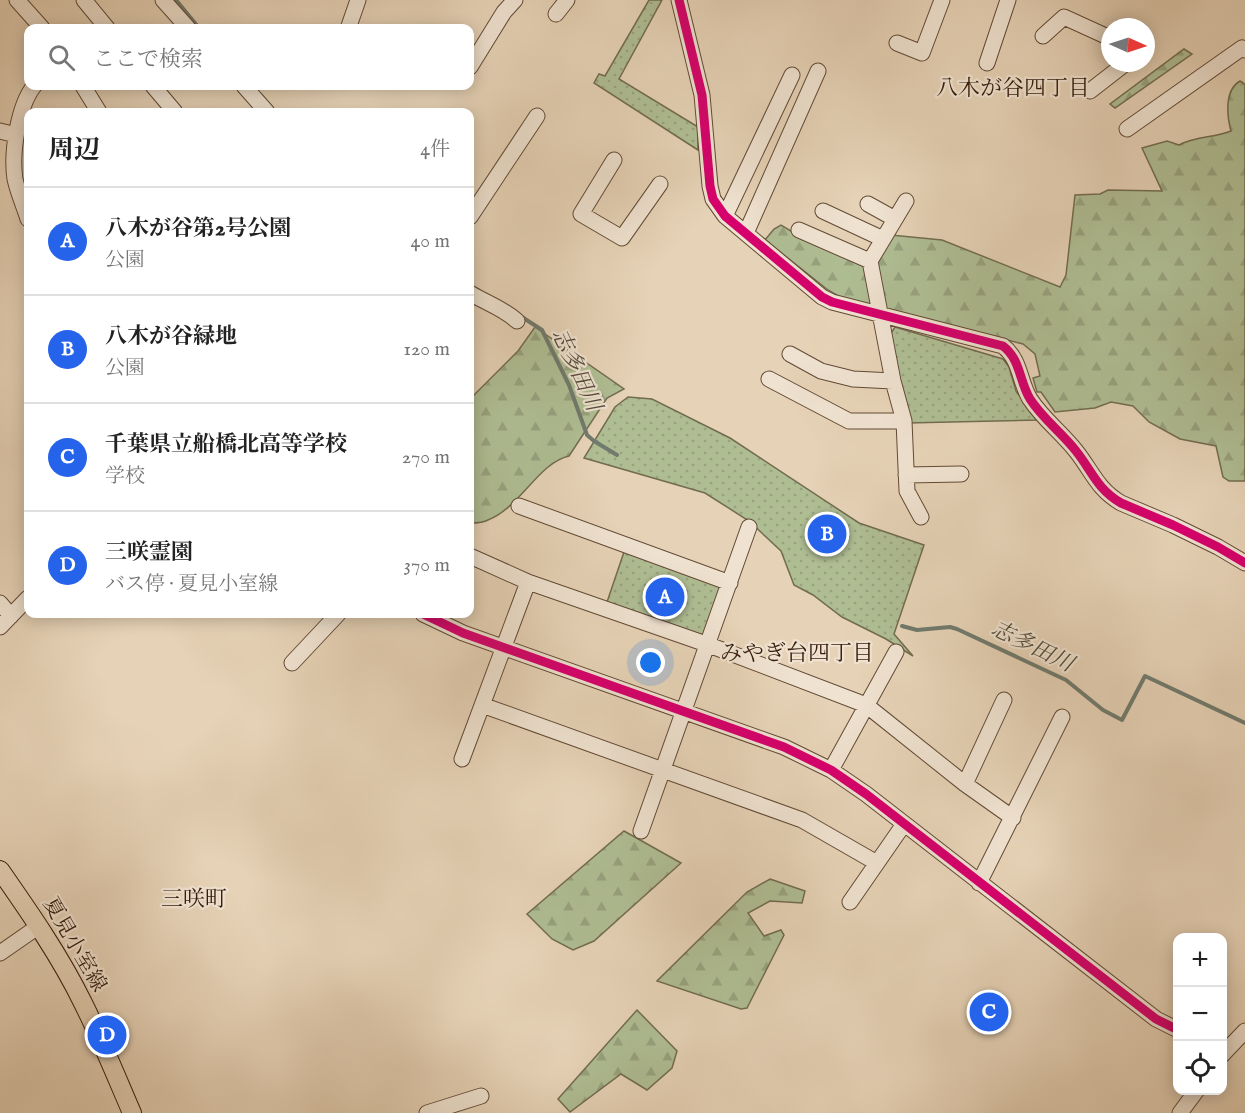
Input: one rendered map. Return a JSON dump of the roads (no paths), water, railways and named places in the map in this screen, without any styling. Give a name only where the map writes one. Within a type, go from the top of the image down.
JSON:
[{"type":"main road","name":"夏見小室線","points":[[0,870],[39,926],[83,1004],[126,1111]]},
{"type":"street","points":[[17,0],[38,24]]},
{"type":"street","points":[[84,0],[104,24]]},
{"type":"street","points":[[163,0],[184,24]]},
{"type":"street","points":[[350,24],[358,0]]},
{"type":"street","points":[[474,61],[504,12],[515,0]]},
{"type":"street","points":[[556,14],[567,0]]},
{"type":"street","points":[[680,0],[702,95],[710,186],[713,199],[725,216],[822,297],[832,302],[1003,346],[1016,360],[1029,397],[1046,420],[1076,452],[1107,495],[1218,547],[1245,563]]},
{"type":"street","points":[[897,43],[922,52],[942,0]]},
{"type":"street","points":[[987,63],[1008,0]]},
{"type":"street","points":[[1044,36],[1064,17],[1101,34]]},
{"type":"street","points":[[1126,129],[1242,48],[1245,50]]},
{"type":"street","points":[[746,233],[818,71]]},
{"type":"street","points":[[1090,91],[1114,72]]},
{"type":"street","points":[[725,216],[792,75]]},
{"type":"street","points":[[24,206],[15,176],[16,135],[27,97],[31,90]]},
{"type":"street","points":[[85,90],[97,108]]},
{"type":"street","points":[[156,90],[171,108]]},
{"type":"street","points":[[248,90],[263,108]]},
{"type":"street","points":[[474,211],[537,116]]},
{"type":"street","points":[[0,131],[16,135]]},
{"type":"street","points":[[614,160],[581,214],[622,238],[660,184]]},
{"type":"street","points":[[906,201],[870,261],[893,381],[904,421],[909,498],[921,517]]},
{"type":"street","points":[[868,204],[895,219]]},
{"type":"street","points":[[823,212],[883,239]]},
{"type":"street","points":[[799,230],[870,261]]},
{"type":"street","points":[[474,295],[488,304],[506,310],[517,321]]},
{"type":"street","points":[[790,354],[821,371],[853,379],[893,381]]},
{"type":"street","points":[[769,379],[849,421],[904,421]]},
{"type":"street","points":[[906,475],[961,474]]},
{"type":"street","points":[[519,506],[730,583]]},
{"type":"street","points":[[641,831],[749,528]]},
{"type":"street","points":[[474,558],[528,582],[709,645],[866,705],[965,784],[1013,818]]},
{"type":"street","points":[[462,759],[528,582]]},
{"type":"street","points":[[0,603],[6,621],[24,602]]},
{"type":"street","points":[[292,663],[334,618]]},
{"type":"street","points":[[431,618],[463,633],[784,747],[831,770],[866,794],[1156,1019],[1173,1028]]},
{"type":"street","points":[[831,770],[896,652]]},
{"type":"street","points":[[965,784],[1004,700]]},
{"type":"street","points":[[482,705],[802,820],[877,863]]},
{"type":"street","points":[[979,883],[1062,717]]},
{"type":"street","points":[[850,902],[904,824]]},
{"type":"street","points":[[0,953],[39,926]]},
{"type":"street","points":[[1227,1050],[1245,1031]]},
{"type":"street","points":[[1180,1113],[1193,1095]]},
{"type":"street","points":[[428,1113],[481,1096]]},
{"type":"waterway","name":"志多田川","points":[[176,0],[196,24]]},
{"type":"waterway","name":"志多田川","points":[[522,317],[542,330],[569,385],[587,435],[617,455]]},
{"type":"waterway","name":"志多田川","points":[[902,626],[917,630],[950,627],[957,629],[1066,680],[1103,710],[1122,720],[1145,676],[1245,723]]},
{"type":"place","name":"八木が谷緑地","points":[[827,534]]},
{"type":"place","name":"八木が谷第2号公園","points":[[665,597]]},
{"type":"place","name":"千葉県立船橋北高等学校","points":[[989,1012]]},
{"type":"place","name":"三咲霊園","points":[[107,1035]]},
{"type":"district","name":"八木が谷四丁目","points":[[1013,89]]},
{"type":"district","name":"みやぎ台四丁目","points":[[797,654]]},
{"type":"district","name":"三咲町","points":[[194,900]]}]
